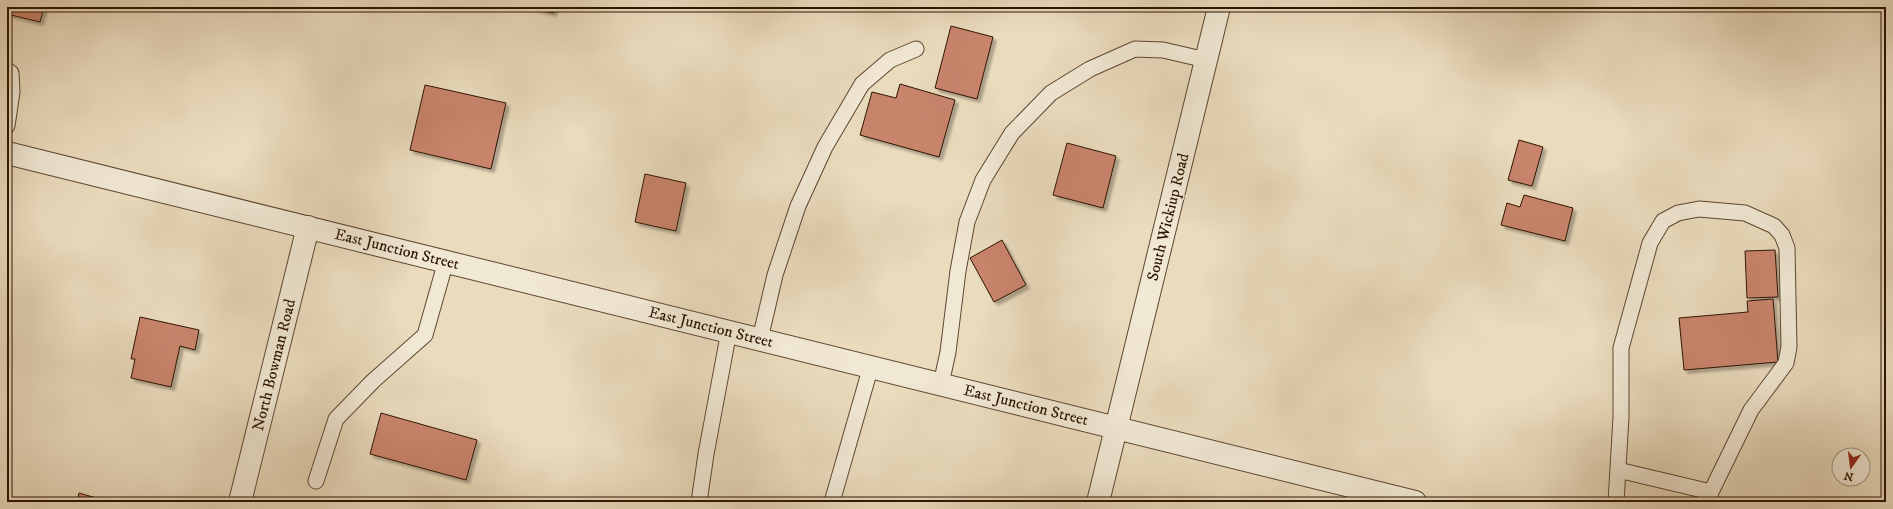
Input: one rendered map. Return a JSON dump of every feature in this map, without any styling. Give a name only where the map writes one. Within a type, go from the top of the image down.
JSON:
[{"type":"street","name":"South Wickiup Road","points":[[1098,502],[1219,7]]},
{"type":"street","name":"East Junction Street","points":[[7,153],[872,366],[1415,502]]},
{"type":"street","name":"North Bowman Road","points":[[240,502],[308,227]]},
{"type":"lane","points":[[760,339],[775,275],[798,206],[825,147],[862,84],[890,60],[916,49]]},
{"type":"lane","points":[[941,384],[948,352],[958,270],[967,222],[983,180],[1012,133],[1051,93],[1090,69],[1135,49],[1163,50],[1206,60]]},
{"type":"lane","points":[[7,70],[11,73],[12,92],[7,126]]},
{"type":"lane","points":[[1616,502],[1621,418],[1621,348],[1650,243],[1663,221],[1678,213],[1699,209],[1745,213],[1774,226],[1782,235],[1787,248],[1789,347],[1786,363],[1751,410],[1710,497],[1618,470]]},
{"type":"lane","points":[[316,482],[336,419],[373,381],[425,335],[446,261]]},
{"type":"lane","points":[[699,502],[706,454],[729,332]]},
{"type":"lane","points":[[832,502],[872,366]]},
{"type":"building","points":[[7,7],[44,7],[40,22],[7,14]]},
{"type":"building","points":[[529,7],[555,7],[553,13]]},
{"type":"building","points":[[951,26],[993,37],[977,99],[935,88]]},
{"type":"building","points":[[900,84],[955,100],[939,157],[860,135],[872,92],[896,98]]},
{"type":"building","points":[[425,85],[506,103],[491,169],[410,150]]},
{"type":"building","points":[[1519,140],[1543,147],[1532,186],[1508,180]]},
{"type":"building","points":[[1067,143],[1116,156],[1103,208],[1053,195]]},
{"type":"building","points":[[645,174],[686,183],[676,231],[635,222]]},
{"type":"building","points":[[1524,195],[1573,208],[1565,241],[1501,225],[1507,203],[1520,207]]},
{"type":"building","points":[[1002,240],[1026,285],[994,302],[970,258]]},
{"type":"building","points":[[1775,250],[1778,297],[1747,298],[1745,251]]},
{"type":"building","points":[[1773,299],[1778,362],[1684,370],[1679,318],[1748,312],[1747,301]]},
{"type":"building","points":[[140,317],[199,330],[195,350],[180,346],[171,387],[131,378],[135,359],[131,359]]},
{"type":"building","points":[[381,413],[477,440],[466,480],[370,454]]},
{"type":"building","points":[[79,493],[110,502],[77,502]]}]
